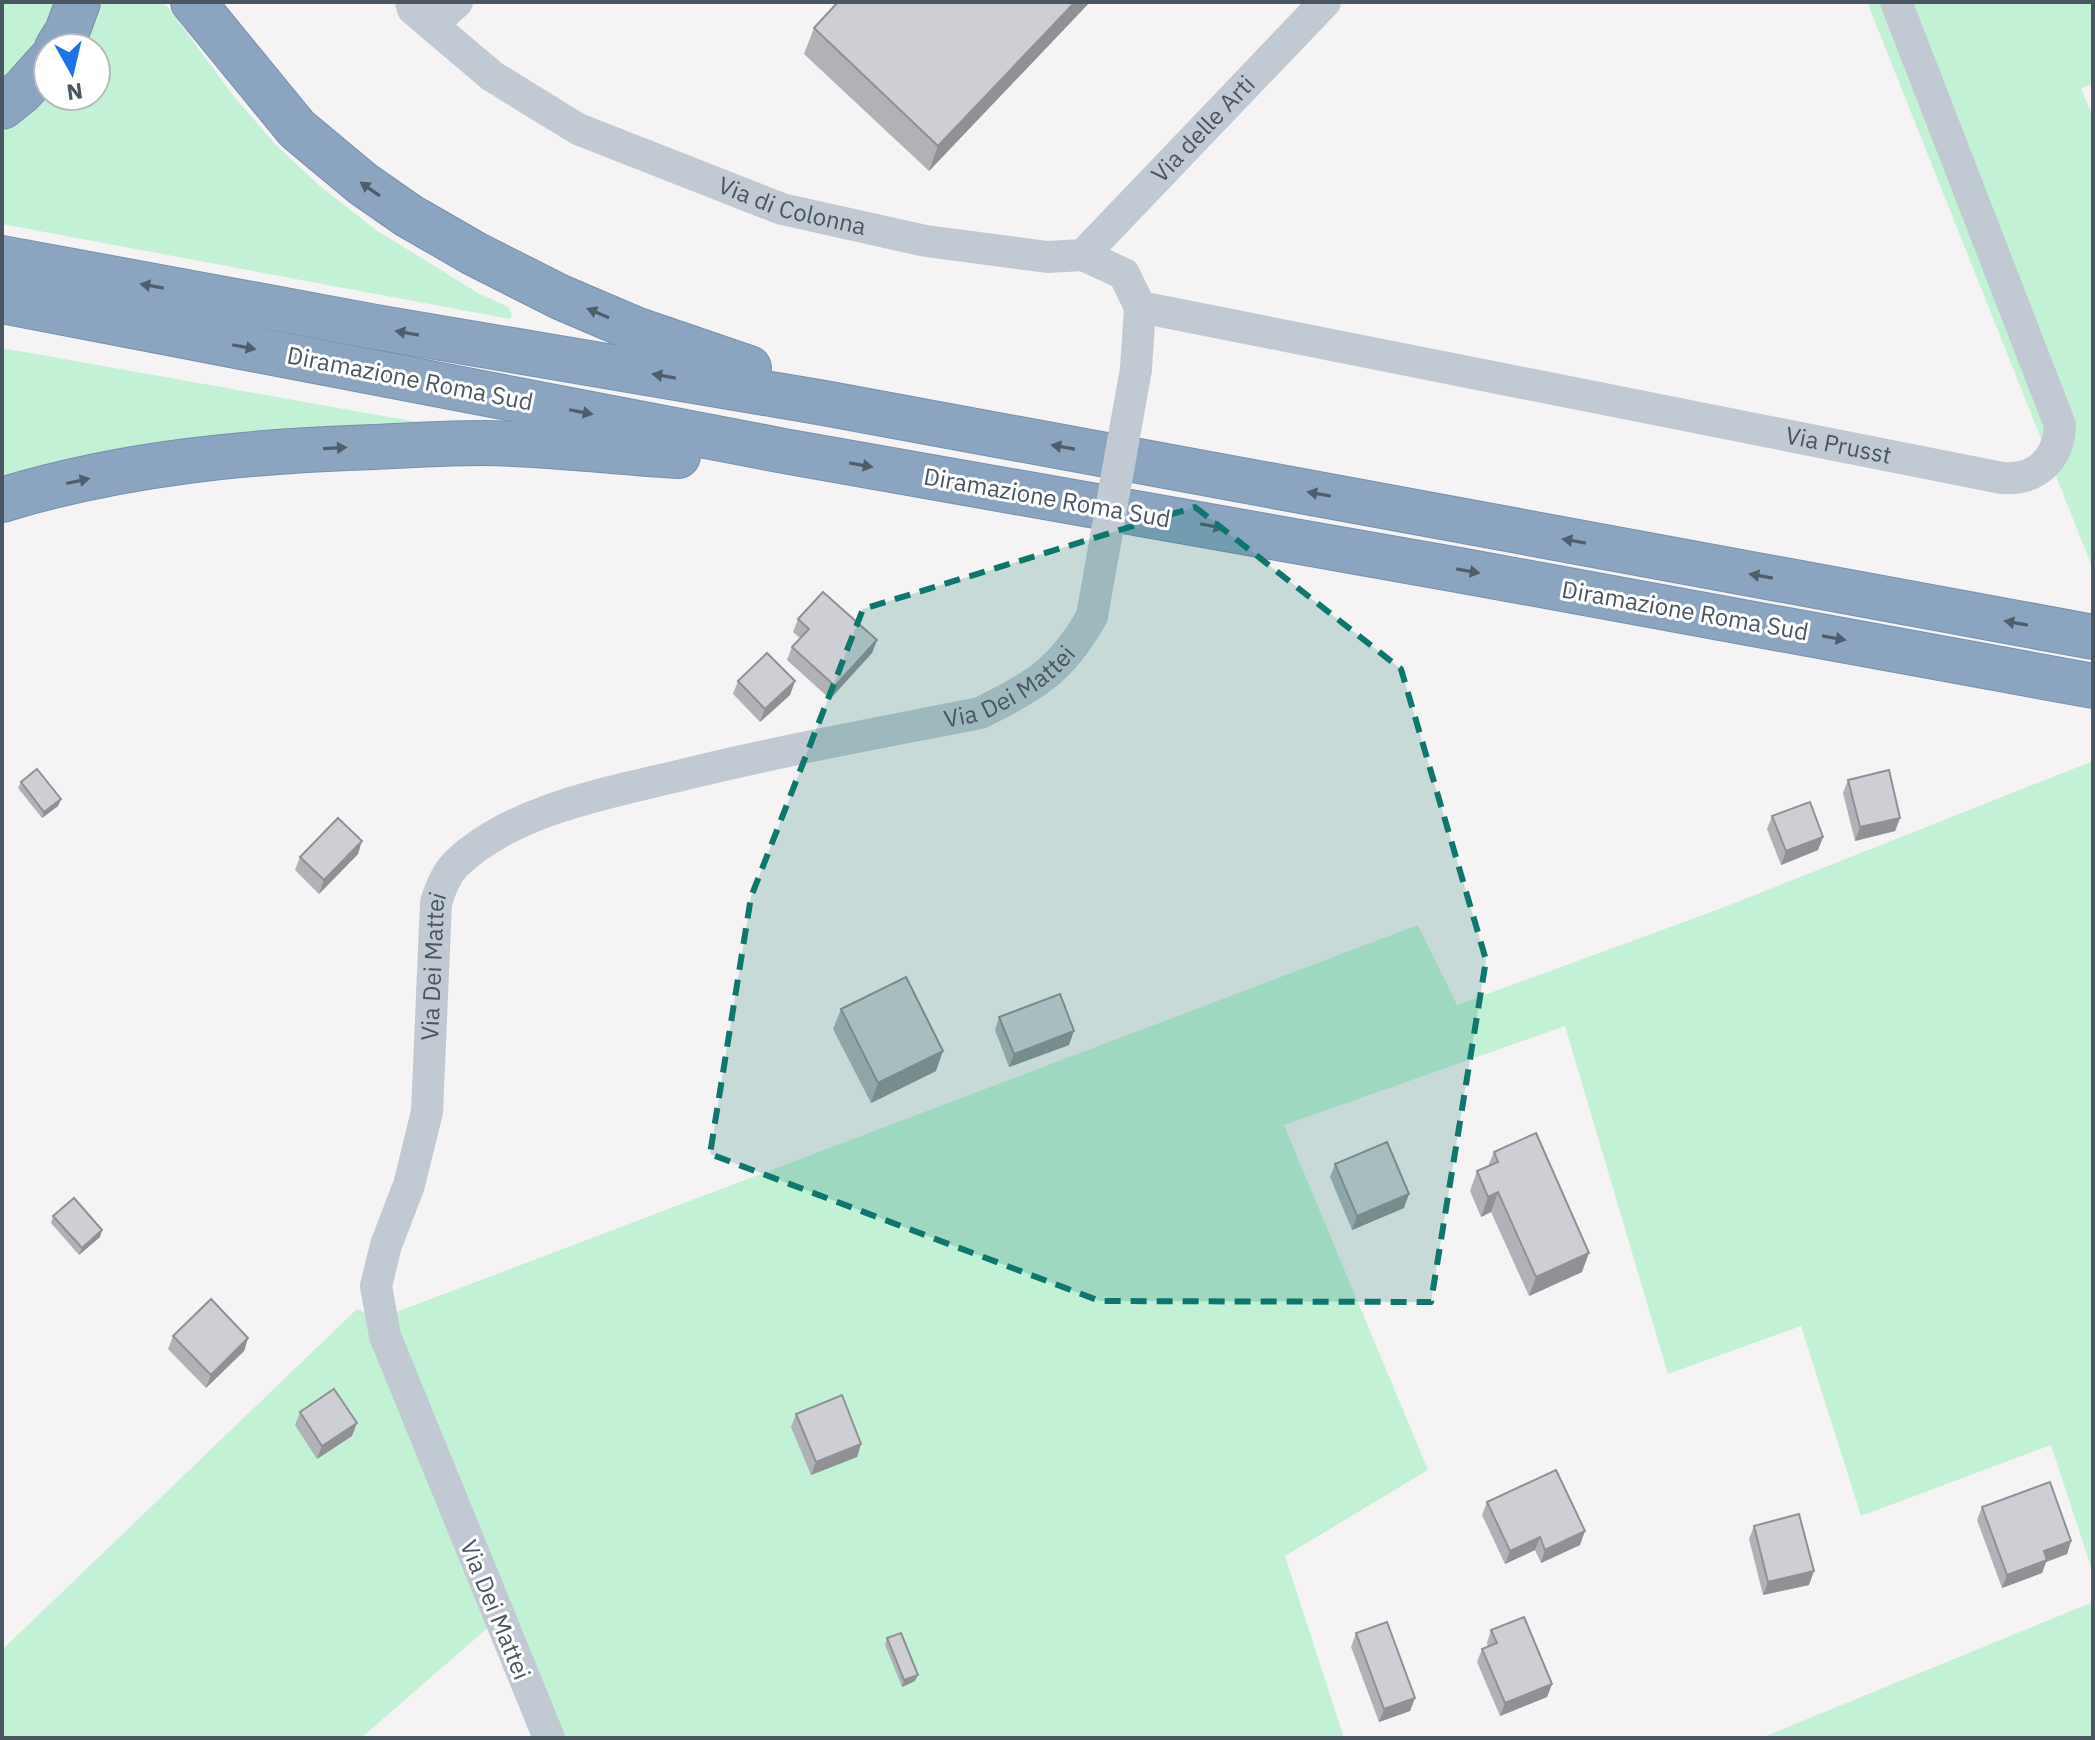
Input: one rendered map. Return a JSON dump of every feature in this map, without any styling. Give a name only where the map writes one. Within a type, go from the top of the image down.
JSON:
[{"type":"highway","points":[[67,32],[78,2]]},
{"type":"highway","points":[[193,2],[297,129],[363,184],[430,230],[560,297],[635,329],[776,379],[824,403]]},
{"type":"highway","points":[[2,107],[32,80]]},
{"type":"highway","name":"Diramazione Roma Sud","points":[[2,258],[376,327],[824,403],[2093,637]]},
{"type":"highway","name":"Diramazione Roma Sud","points":[[2,301],[784,451],[1433,565],[2093,686]]},
{"type":"highway","points":[[2,500],[90,479],[174,464],[304,450],[482,443],[714,458],[784,451]]},
{"type":"street","name":"Via di Colonna","points":[[411,2],[413,9],[492,76],[578,129],[782,209],[926,241],[1047,257],[1083,255],[1124,274],[1140,307]]},
{"type":"street","points":[[432,25],[457,2]]},
{"type":"street","name":"Via delle Arti","points":[[1083,255],[1325,2]]},
{"type":"street","name":"Via Prusst","points":[[1140,307],[2002,478],[2015,479],[2033,474],[2056,450],[2060,425],[1896,2]]},
{"type":"street","name":"Via Dei Mattei","points":[[549,1738],[385,1336],[376,1286],[386,1245],[409,1185],[427,1112],[436,903],[443,883],[454,866],[512,827],[583,799],[742,760],[980,713],[1050,674],[1077,644],[1092,616],[1136,369],[1140,307]]},
{"type":"highlighted area","points":[[1195,507],[1401,669],[1486,960],[1431,1302],[1100,1301],[710,1154],[751,897],[863,609]]},
{"type":"green space","points":[[2,2],[57,2],[43,32],[32,32],[32,57],[28,66],[2,91]]},
{"type":"green space","points":[[94,2],[164,2],[235,98],[276,145],[321,187],[376,230],[478,293],[508,307],[512,314],[510,319],[2,224],[2,133],[32,111],[112,112],[112,32],[84,32]]},
{"type":"green space","points":[[1867,2],[2093,2],[2093,83],[2081,89],[2093,116],[2093,569]]},
{"type":"green space","points":[[2,348],[423,423],[2,490]]},
{"type":"green space","points":[[2093,761],[2093,1573],[2051,1445],[1861,1516],[1801,1326],[1668,1374],[1565,1026],[1284,1125],[1428,1470],[1285,1556],[1344,1738],[549,1738],[498,1619],[361,1738],[2,1738],[2,1650],[357,1309],[378,1319],[1418,925],[1457,1005],[1714,911]]},
{"type":"green space","points":[[2093,1602],[2093,1738],[1761,1738]]},
{"type":"building","points":[[838,2],[1075,2],[938,146],[814,28]]},
{"type":"building","points":[[823,592],[877,640],[835,686],[792,647],[809,629],[798,619]]},
{"type":"building","points":[[767,653],[795,681],[765,709],[738,681]]},
{"type":"building","points":[[37,769],[61,799],[44,812],[21,782]]},
{"type":"building","points":[[1889,770],[1900,818],[1860,827],[1848,780]]},
{"type":"building","points":[[1810,802],[1823,837],[1786,851],[1772,816]]},
{"type":"building","points":[[338,818],[362,841],[324,880],[300,857]]},
{"type":"building","points":[[906,977],[943,1051],[878,1083],[841,1009]]},
{"type":"building","points":[[1060,994],[1074,1031],[1014,1054],[999,1017]]},
{"type":"building","points":[[1536,1133],[1589,1253],[1536,1277],[1498,1192],[1488,1197],[1477,1171],[1498,1162],[1494,1152]]},
{"type":"building","points":[[1387,1142],[1409,1194],[1357,1216],[1335,1164]]},
{"type":"building","points":[[74,1198],[102,1230],[82,1248],[53,1216]]},
{"type":"building","points":[[211,1299],[248,1338],[211,1375],[173,1336]]},
{"type":"building","points":[[334,1389],[357,1423],[322,1446],[300,1412]]},
{"type":"building","points":[[842,1395],[861,1444],[816,1462],[796,1414]]},
{"type":"building","points":[[1556,1470],[1585,1531],[1545,1550],[1540,1537],[1510,1551],[1487,1502]]},
{"type":"building","points":[[2050,1482],[2071,1541],[2044,1551],[2047,1560],[2007,1575],[1982,1507]]},
{"type":"building","points":[[1799,1514],[1814,1571],[1768,1582],[1754,1526]]},
{"type":"building","points":[[1524,1617],[1552,1684],[1505,1703],[1482,1649],[1497,1643],[1491,1630]]},
{"type":"building","points":[[1387,1622],[1415,1698],[1384,1709],[1356,1633]]},
{"type":"building","points":[[901,1633],[918,1675],[904,1680],[887,1638]]}]
